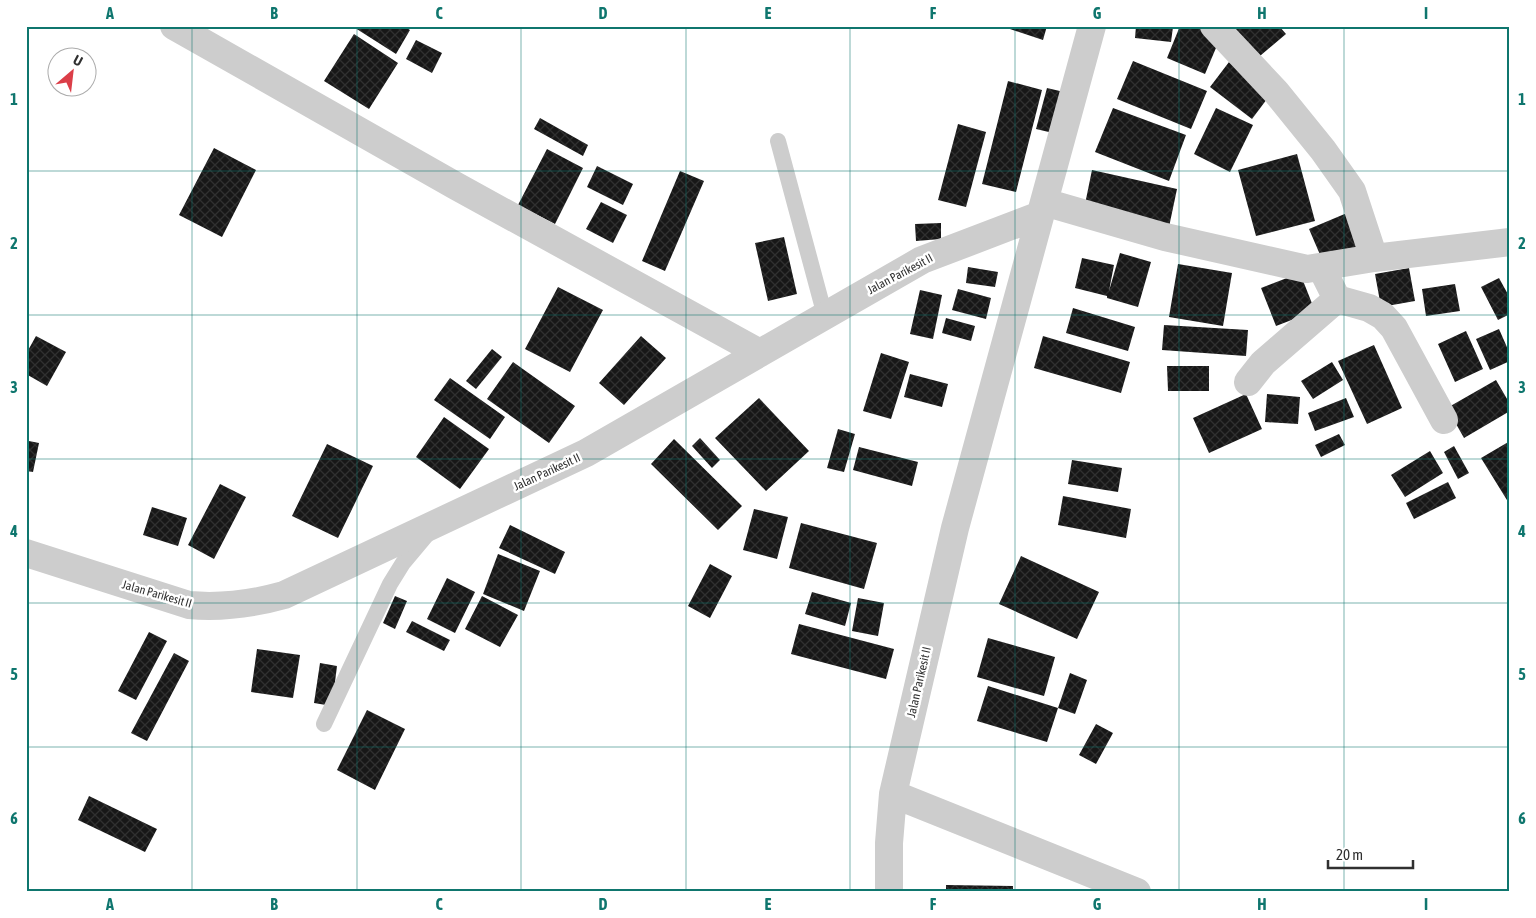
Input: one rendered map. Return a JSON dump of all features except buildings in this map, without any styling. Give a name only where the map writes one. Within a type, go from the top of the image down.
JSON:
[{"type":"street","points":[[174,26],[456,186],[760,353]]},
{"type":"street","name":"Jalan Parikesit II","points":[[889,892],[889,843],[893,794],[955,528],[1092,26]]},
{"type":"street","points":[[1214,26],[1276,92],[1323,150],[1352,191],[1374,258]]},
{"type":"street","points":[[1042,208],[1307,269],[1374,258],[1510,242]]},
{"type":"street","name":"Jalan Parikesit II","points":[[26,553],[190,605],[209,607],[236,606],[284,595],[586,453],[922,260],[1042,208]]},
{"type":"street","points":[[1321,268],[1337,299],[1369,308],[1384,316],[1394,328],[1444,420]]},
{"type":"street","points":[[1248,382],[1263,363],[1337,299]]},
{"type":"street","points":[[893,794],[1138,892]]},
{"type":"lane","points":[[778,141],[825,316]]},
{"type":"lane","points":[[324,724],[390,584],[403,563],[435,524]]}]
